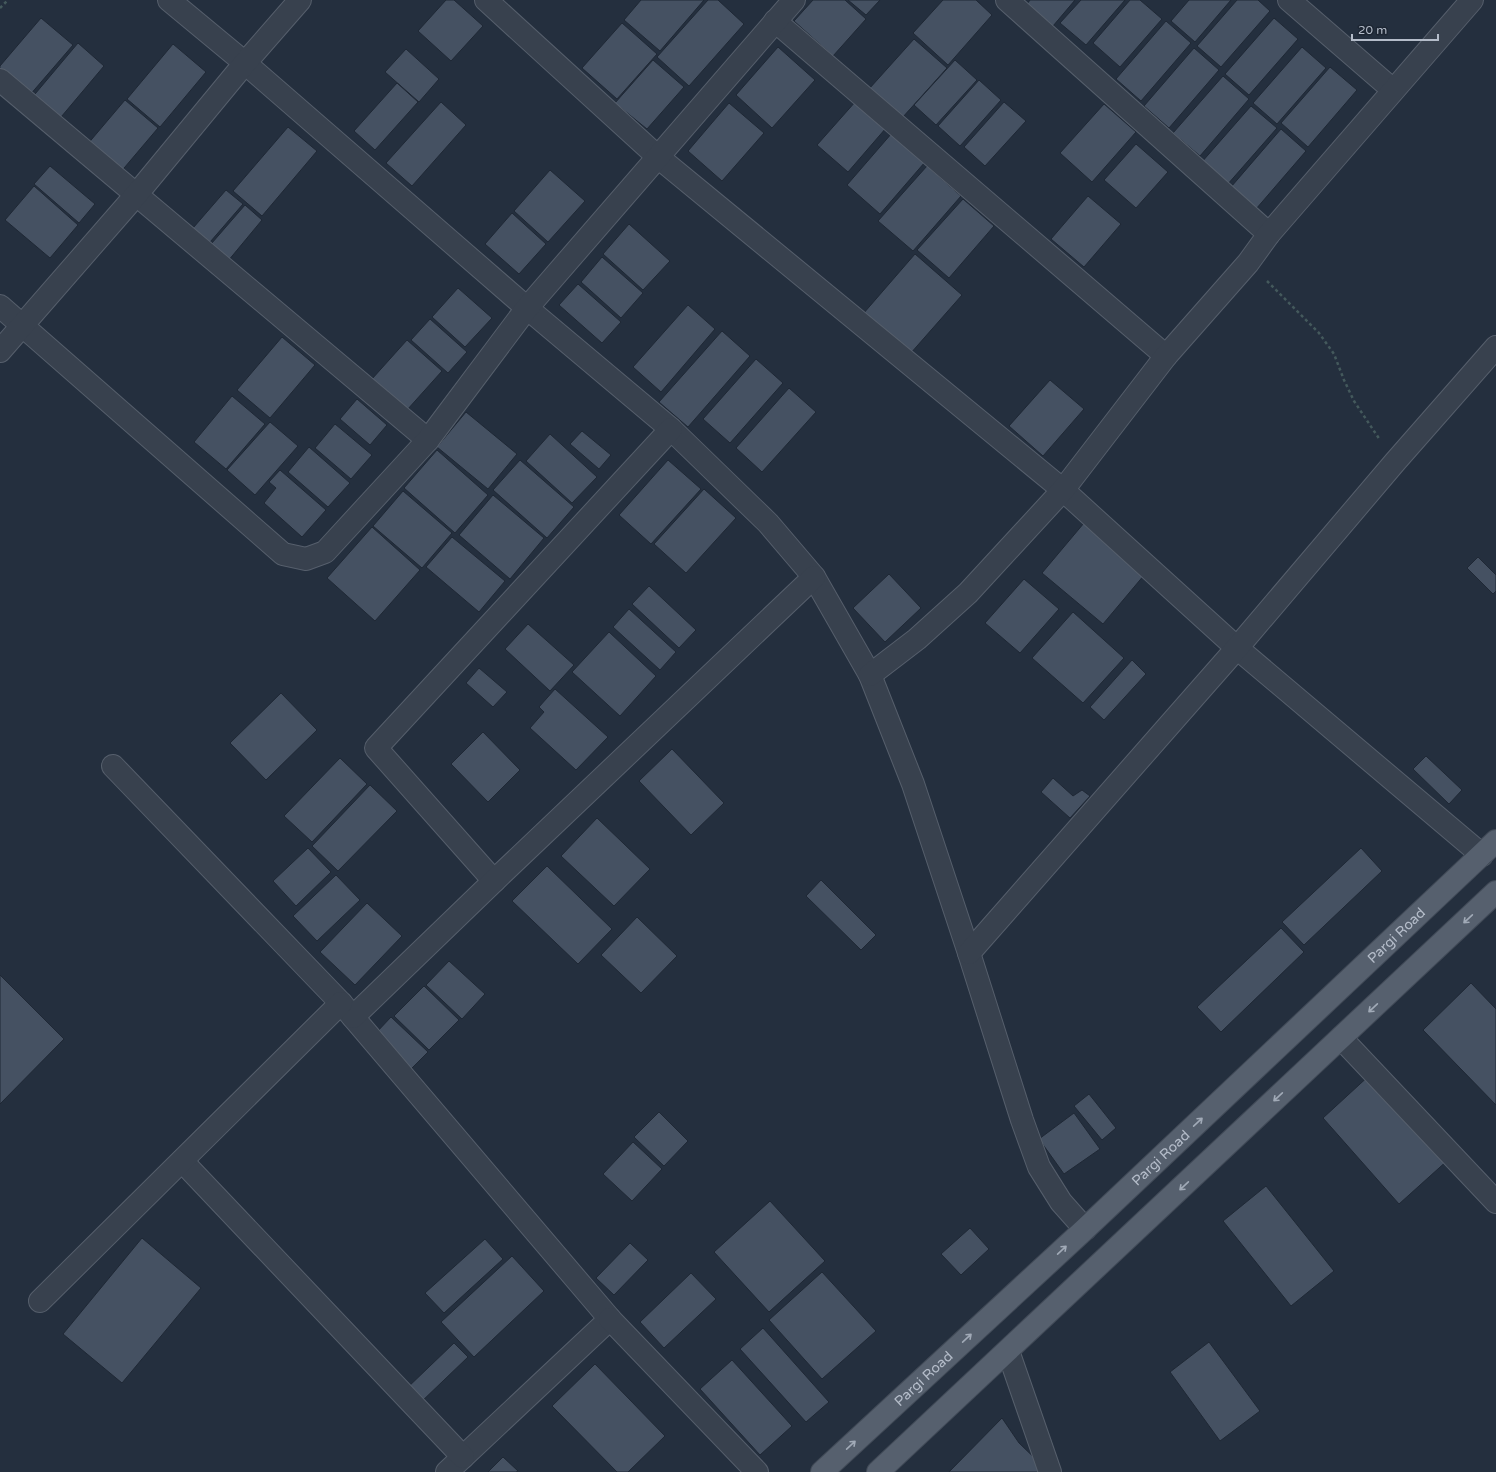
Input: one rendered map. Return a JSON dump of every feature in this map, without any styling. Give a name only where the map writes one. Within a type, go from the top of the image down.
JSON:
[{"type":"main road","name":"Pargi Road","points":[[822,1472],[1085,1229],[1489,848]]},
{"type":"main road","points":[[878,1472],[1496,892]]},
{"type":"street","points":[[169,0],[245,63],[527,308],[671,429],[768,523],[814,577],[870,675],[913,784],[969,952],[1022,1120],[1039,1167],[1061,1202],[1085,1229]]},
{"type":"street","points":[[0,351],[136,195],[245,63],[300,0]]},
{"type":"street","points":[[486,0],[658,157],[1063,490],[1237,648],[1489,848]]},
{"type":"street","points":[[0,306],[283,554],[306,559],[325,552],[428,440],[527,308],[794,0]]},
{"type":"street","points":[[1007,0],[1269,234]]},
{"type":"street","points":[[1289,0],[1393,90]]},
{"type":"street","points":[[870,675],[917,639],[968,593],[1063,490],[1166,356],[1248,263],[1269,234],[1472,0]]},
{"type":"street","points":[[776,21],[1166,356]]},
{"type":"street","points":[[0,80],[428,440]]},
{"type":"street","points":[[969,952],[1237,648],[1395,462],[1496,347]]},
{"type":"street","points":[[494,881],[376,748],[671,429]]},
{"type":"street","points":[[40,1301],[182,1161],[347,1010],[494,881],[814,577]]},
{"type":"street","points":[[113,766],[347,1010],[610,1319],[757,1472]]},
{"type":"street","points":[[1341,1038],[1496,1202]]},
{"type":"street","points":[[182,1161],[455,1465],[610,1319]]},
{"type":"street","points":[[1008,1351],[1050,1472]]},
{"type":"path","points":[[0,8],[8,0]]},
{"type":"path","points":[[1248,263],[1319,333],[1334,354],[1354,401],[1395,462]]},
{"type":"building","points":[[446,0],[454,0],[483,26],[451,61],[418,31]]},
{"type":"building","points":[[641,0],[704,0],[660,51],[624,20]]},
{"type":"building","points":[[708,0],[718,0],[744,24],[689,86],[657,57]]},
{"type":"building","points":[[813,0],[845,0],[866,19],[833,56],[794,21]]},
{"type":"building","points":[[848,0],[880,0],[866,15]]},
{"type":"building","points":[[943,0],[976,0],[992,15],[948,65],[913,33]]},
{"type":"building","points":[[1030,0],[1075,0],[1053,26],[1027,4]]},
{"type":"building","points":[[1081,0],[1125,0],[1086,45],[1060,23]]},
{"type":"building","points":[[1130,0],[1140,0],[1162,19],[1120,67],[1093,43]]},
{"type":"building","points":[[1189,0],[1231,0],[1195,42],[1171,21]]},
{"type":"building","points":[[1237,0],[1258,0],[1270,11],[1221,67],[1197,46]]},
{"type":"building","points":[[41,18],[73,45],[29,96],[0,71],[0,66]]},
{"type":"building","points":[[1274,18],[1298,39],[1249,95],[1225,74]]},
{"type":"building","points":[[1166,21],[1191,43],[1141,101],[1116,79]]},
{"type":"building","points":[[622,23],[657,54],[617,99],[582,68]]},
{"type":"building","points":[[914,39],[947,68],[902,118],[869,89]]},
{"type":"building","points":[[78,43],[104,66],[56,123],[30,100]]},
{"type":"building","points":[[173,44],[206,72],[160,127],[127,99]]},
{"type":"building","points":[[778,47],[815,80],[772,128],[736,95]]},
{"type":"building","points":[[1302,47],[1326,68],[1277,124],[1253,103]]},
{"type":"building","points":[[1194,48],[1219,70],[1169,128],[1144,106]]},
{"type":"building","points":[[406,49],[439,79],[419,102],[385,72]]},
{"type":"building","points":[[653,60],[684,87],[647,129],[615,103]]},
{"type":"building","points":[[955,60],[977,80],[936,125],[914,105]]},
{"type":"building","points":[[1330,67],[1357,90],[1308,147],[1281,123]]},
{"type":"building","points":[[1223,76],[1249,99],[1200,156],[1173,133]]},
{"type":"building","points":[[979,80],[1001,100],[960,146],[938,126]]},
{"type":"building","points":[[397,83],[418,102],[375,150],[354,131]]},
{"type":"building","points":[[125,100],[158,128],[119,174],[86,146]]},
{"type":"building","points":[[856,101],[886,128],[848,172],[817,145]]},
{"type":"building","points":[[441,102],[466,125],[412,186],[386,163]]},
{"type":"building","points":[[1004,102],[1026,121],[985,166],[964,147]]},
{"type":"building","points":[[729,103],[764,133],[722,181],[688,151]]},
{"type":"building","points":[[1104,104],[1136,132],[1092,182],[1060,153]]},
{"type":"building","points":[[1251,106],[1277,128],[1227,185],[1201,163]]},
{"type":"building","points":[[288,127],[317,151],[262,216],[233,191]]},
{"type":"building","points":[[1281,129],[1306,151],[1256,209],[1231,187]]},
{"type":"building","points":[[892,133],[925,162],[880,214],[847,185]]},
{"type":"building","points":[[1136,144],[1168,172],[1136,208],[1104,180]]},
{"type":"building","points":[[50,166],[95,204],[79,223],[34,184]]},
{"type":"building","points":[[927,166],[961,196],[913,251],[878,221]]},
{"type":"building","points":[[550,170],[585,201],[548,242],[514,211]]},
{"type":"building","points":[[34,186],[78,225],[50,258],[5,220]]},
{"type":"building","points":[[226,190],[243,204],[204,249],[187,235]]},
{"type":"building","points":[[1088,196],[1121,224],[1084,267],[1051,239]]},
{"type":"building","points":[[963,199],[994,226],[949,278],[917,250]]},
{"type":"building","points":[[245,205],[262,220],[223,267],[205,251]]},
{"type":"building","points":[[512,213],[546,244],[519,274],[485,244]]},
{"type":"building","points":[[629,224],[670,261],[643,290],[603,254]]},
{"type":"building","points":[[915,254],[962,295],[910,354],[863,314]]},
{"type":"building","points":[[602,257],[643,293],[621,318],[581,282]]},
{"type":"building","points":[[578,284],[621,322],[602,343],[559,305]]},
{"type":"building","points":[[458,288],[492,318],[465,347],[432,317]]},
{"type":"building","points":[[688,305],[715,329],[661,392],[633,367]]},
{"type":"building","points":[[430,319],[467,352],[448,373],[411,340]]},
{"type":"building","points":[[722,331],[750,356],[688,427],[659,402]]},
{"type":"building","points":[[282,337],[315,365],[270,418],[237,390]]},
{"type":"building","points":[[407,340],[442,371],[407,410],[372,379]]},
{"type":"building","points":[[756,359],[783,383],[730,443],[703,419]]},
{"type":"building","points":[[1050,380],[1084,409],[1043,456],[1009,426]]},
{"type":"building","points":[[789,388],[816,412],[762,472],[736,448]]},
{"type":"building","points":[[232,396],[265,424],[226,469],[194,442]]},
{"type":"building","points":[[357,399],[387,425],[370,445],[340,419]]},
{"type":"building","points":[[466,412],[517,454],[488,489],[437,447]]},
{"type":"building","points":[[270,422],[298,446],[255,495],[227,470]]},
{"type":"building","points":[[335,424],[372,455],[351,479],[315,448]]},
{"type":"building","points":[[582,431],[611,455],[599,469],[570,444]]},
{"type":"building","points":[[550,434],[597,477],[572,503],[526,461]]},
{"type":"building","points":[[309,447],[350,483],[328,507],[288,472]]},
{"type":"building","points":[[437,450],[488,495],[455,533],[404,488]]},
{"type":"building","points":[[520,460],[574,507],[547,538],[493,490]]},
{"type":"building","points":[[668,460],[701,489],[651,544],[619,515]]},
{"type":"building","points":[[280,470],[326,510],[302,537],[264,503],[276,488],[269,482]]},
{"type":"building","points":[[704,489],[736,518],[686,573],[654,544]]},
{"type":"building","points":[[403,491],[452,533],[422,568],[373,526]]},
{"type":"building","points":[[493,495],[544,538],[510,579],[459,535]]},
{"type":"building","points":[[1084,523],[1145,574],[1103,624],[1042,573]]},
{"type":"building","points":[[372,527],[420,570],[375,621],[327,578]]},
{"type":"building","points":[[452,537],[505,581],[479,612],[426,567]]},
{"type":"building","points":[[1478,557],[1496,575],[1496,591],[1493,594],[1467,568]]},
{"type":"building","points":[[889,574],[921,608],[885,642],[853,608]]},
{"type":"building","points":[[1024,579],[1059,609],[1020,653],[985,623]]},
{"type":"building","points":[[649,586],[696,630],[679,648],[632,604]]},
{"type":"building","points":[[629,609],[676,652],[660,670],[613,627]]},
{"type":"building","points":[[1073,612],[1124,658],[1083,703],[1032,658]]},
{"type":"building","points":[[528,624],[574,665],[550,691],[505,649]]},
{"type":"building","points":[[609,632],[656,676],[620,716],[572,672]]},
{"type":"building","points":[[1132,660],[1146,674],[1104,720],[1090,707]]},
{"type":"building","points":[[479,668],[507,692],[493,707],[466,683]]},
{"type":"building","points":[[555,689],[608,737],[576,770],[530,728],[544,712],[539,707]]},
{"type":"building","points":[[281,693],[317,730],[266,780],[230,743]]},
{"type":"building","points":[[483,732],[520,770],[488,802],[451,764]]},
{"type":"building","points":[[672,749],[724,803],[691,835],[639,781]]},
{"type":"building","points":[[1426,756],[1462,790],[1449,804],[1413,769]]},
{"type":"building","points":[[340,758],[367,784],[312,842],[284,816]]},
{"type":"building","points":[[1053,778],[1073,796],[1082,790],[1090,796],[1070,818],[1041,792]]},
{"type":"building","points":[[370,785],[397,811],[338,871],[312,846]]},
{"type":"building","points":[[597,818],[650,869],[614,906],[561,856]]},
{"type":"building","points":[[308,848],[331,872],[296,906],[273,881]]},
{"type":"building","points":[[1361,848],[1382,871],[1304,945],[1282,922]]},
{"type":"building","points":[[547,866],[612,929],[578,964],[512,901]]},
{"type":"building","points":[[336,875],[360,900],[317,941],[293,916]]},
{"type":"building","points":[[821,880],[876,935],[861,950],[806,896]]},
{"type":"building","points":[[367,903],[402,936],[355,985],[320,952]]},
{"type":"building","points":[[637,917],[677,956],[641,993],[601,955]]},
{"type":"building","points":[[1281,928],[1304,952],[1221,1032],[1197,1007]]},
{"type":"building","points":[[449,961],[485,994],[462,1019],[426,985]]},
{"type":"building","points":[[0,975],[64,1039],[0,1104]]},
{"type":"building","points":[[1471,983],[1496,1009],[1496,1105],[1423,1030]]},
{"type":"building","points":[[424,986],[459,1020],[429,1050],[394,1016]]},
{"type":"building","points":[[391,1017],[428,1052],[411,1069],[375,1034]]},
{"type":"building","points":[[1372,1073],[1449,1159],[1399,1204],[1323,1118]]},
{"type":"building","points":[[1089,1094],[1116,1128],[1102,1140],[1074,1106]]},
{"type":"building","points":[[659,1112],[688,1141],[664,1166],[634,1137]]},
{"type":"building","points":[[1074,1113],[1100,1149],[1064,1174],[1039,1139]]},
{"type":"building","points":[[633,1142],[662,1169],[632,1201],[603,1174]]},
{"type":"building","points":[[1266,1186],[1334,1271],[1291,1306],[1223,1221]]},
{"type":"building","points":[[770,1201],[825,1261],[769,1312],[714,1252]]},
{"type":"building","points":[[970,1228],[989,1249],[961,1275],[941,1254]]},
{"type":"building","points":[[142,1238],[201,1288],[122,1383],[63,1334]]},
{"type":"building","points":[[485,1239],[503,1259],[444,1313],[425,1293]]},
{"type":"building","points":[[630,1243],[648,1260],[614,1295],[596,1278]]},
{"type":"building","points":[[512,1256],[544,1291],[474,1357],[441,1322]]},
{"type":"building","points":[[822,1272],[876,1331],[822,1379],[769,1320]]},
{"type":"building","points":[[691,1273],[716,1299],[664,1348],[640,1322]]},
{"type":"building","points":[[763,1328],[829,1402],[806,1422],[740,1349]]},
{"type":"building","points":[[1209,1342],[1260,1411],[1220,1441],[1170,1372]]},
{"type":"building","points":[[454,1343],[468,1357],[419,1404],[405,1390]]},
{"type":"building","points":[[732,1360],[792,1426],[760,1455],[700,1389]]},
{"type":"building","points":[[595,1364],[665,1436],[628,1472],[617,1472],[552,1406]]},
{"type":"building","points":[[1002,1418],[1019,1443],[1046,1469],[1044,1472],[949,1472]]},
{"type":"building","points":[[503,1457],[518,1471],[488,1472]]}]
